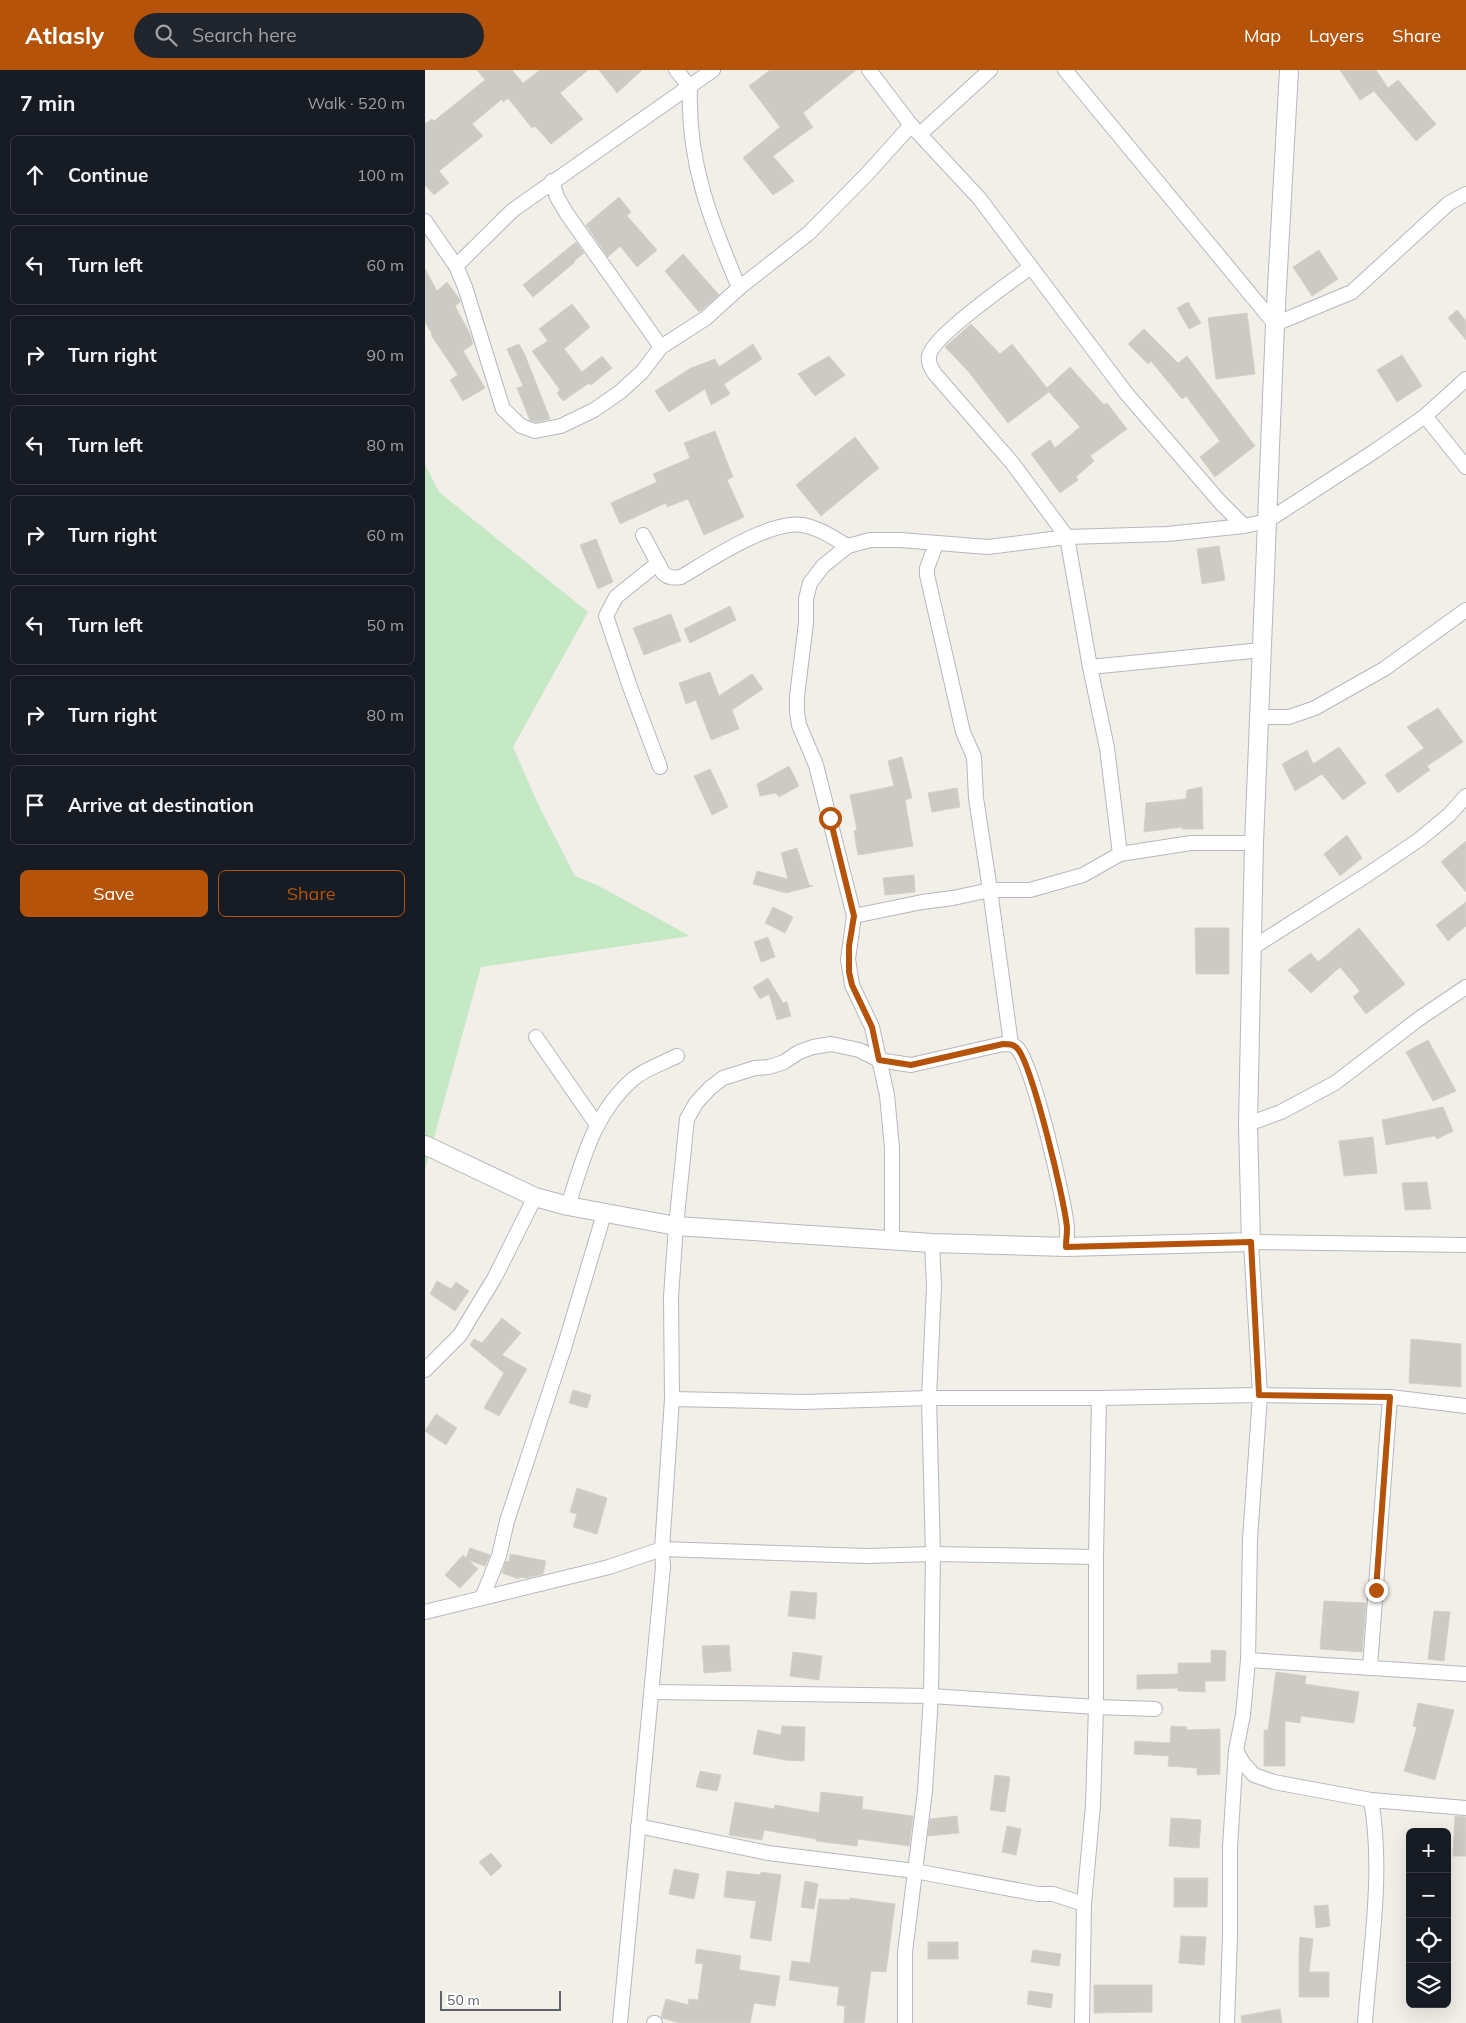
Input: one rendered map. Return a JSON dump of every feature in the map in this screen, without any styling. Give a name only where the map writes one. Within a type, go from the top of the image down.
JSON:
[{"type":"street","points":[[676,70],[690,87],[689,116],[698,178],[717,235],[739,288]]},
{"type":"street","points":[[456,266],[513,210],[713,70]]},
{"type":"street","points":[[869,70],[916,129],[979,198],[1126,393],[1220,502],[1244,526]]},
{"type":"street","points":[[425,221],[456,266],[465,288],[503,409],[521,426],[535,431],[561,426],[594,410],[620,392],[642,372],[661,347],[706,318],[739,288],[809,233],[868,173],[916,129],[990,70]]},
{"type":"street","points":[[1065,70],[1275,324]]},
{"type":"street","points":[[1227,2023],[1230,1936],[1230,1848],[1236,1750],[1243,1715],[1248,1660],[1250,1540],[1259,1395],[1251,1242],[1248,1124],[1254,843],[1275,324],[1289,70]]},
{"type":"street","points":[[552,181],[557,197],[567,214],[661,347]]},
{"type":"street","points":[[1275,324],[1352,292],[1449,203],[1466,194]]},
{"type":"street","points":[[1031,267],[978,305],[937,343],[929,354],[929,365],[1013,464],[1067,537],[1090,667],[1107,748],[1119,854]]},
{"type":"street","points":[[892,1241],[892,1148],[887,1095],[872,1027],[852,985],[849,972],[849,946],[854,916],[816,765],[799,725],[797,712],[797,696],[806,623],[806,599],[810,583],[823,566],[848,546],[870,540],[900,540],[988,547],[1067,537],[1167,534],[1244,526],[1267,521],[1425,416],[1466,379]]},
{"type":"street","points":[[1425,416],[1466,467]]},
{"type":"street","points":[[643,535],[663,573],[668,577],[681,577],[761,533],[785,526],[802,525],[821,530],[848,546]]},
{"type":"street","points":[[936,544],[927,568],[927,575],[963,732],[974,757],[976,798],[1011,1044]]},
{"type":"street","points":[[658,563],[616,597],[606,616],[660,767]]},
{"type":"street","points":[[1259,717],[1289,717],[1331,700],[1384,669],[1466,610]]},
{"type":"street","points":[[1090,667],[1262,650]]},
{"type":"street","points":[[1252,948],[1420,839],[1449,815],[1466,796]]},
{"type":"street","points":[[854,916],[990,890],[1030,890],[1083,875],[1119,854],[1191,843],[1254,843]]},
{"type":"street","points":[[1248,1124],[1281,1112],[1335,1083],[1421,1018],[1466,987]]},
{"type":"street","points":[[536,1037],[597,1125]]},
{"type":"street","points":[[620,2023],[663,1567],[662,1549],[672,1399],[671,1297],[682,1153],[687,1119],[696,1103],[709,1088],[723,1078],[755,1068],[769,1067],[784,1062],[799,1052],[813,1047],[831,1044],[859,1050],[879,1060],[911,1065],[1003,1044],[1011,1044],[1017,1047],[1028,1069],[1053,1160],[1067,1228],[1066,1247]]},
{"type":"street","points":[[567,1206],[590,1138],[609,1106],[634,1078],[677,1056]]},
{"type":"street","points":[[425,1145],[535,1197],[604,1214],[676,1226],[892,1241],[1066,1247],[1251,1242],[1466,1245]]},
{"type":"street","points":[[425,1370],[460,1335],[495,1277],[535,1197]]},
{"type":"street","points":[[482,1598],[499,1556],[507,1521],[564,1348],[604,1214]]},
{"type":"street","points":[[905,2023],[905,1952],[925,1791],[931,1696],[933,1554],[929,1398],[934,1286],[932,1243]]},
{"type":"street","points":[[672,1399],[803,1402],[929,1398],[1099,1398],[1259,1395],[1390,1397],[1466,1406]]},
{"type":"street","points":[[1370,1667],[1390,1397]]},
{"type":"street","points":[[1082,2023],[1084,1904],[1093,1805],[1096,1707],[1099,1398]]},
{"type":"street","points":[[425,1612],[609,1567],[662,1549],[858,1555],[933,1554],[1096,1557]]},
{"type":"street","points":[[1248,1660],[1466,1674]]},
{"type":"street","points":[[652,1692],[931,1696],[1155,1709]]},
{"type":"street","points":[[1236,1750],[1243,1763],[1260,1778],[1274,1782],[1371,1800],[1466,1808]]},
{"type":"street","points":[[1365,2023],[1377,1835],[1371,1800]]},
{"type":"street","points":[[638,1826],[768,1853],[915,1872],[1038,1894],[1053,1894],[1084,1904]]},
{"type":"green space","points":[[425,464],[439,492],[588,612],[513,747],[538,804],[575,876],[597,885],[690,936],[481,967],[425,1170]]},
{"type":"building","points":[[477,70],[512,70],[523,83],[540,70],[588,70],[560,93],[583,119],[551,144],[535,126],[532,128],[508,98],[503,102],[502,99],[472,124],[483,136],[439,171],[449,183],[434,195],[425,185],[425,124],[432,119],[434,121],[485,80]]},
{"type":"building","points":[[599,70],[642,70],[617,93]]},
{"type":"building","points":[[770,70],[856,70],[803,113],[813,127],[773,156],[794,181],[773,195],[743,158],[780,127],[749,86]]},
{"type":"building","points":[[1340,70],[1376,70],[1388,88],[1398,80],[1436,124],[1416,141],[1374,91],[1360,100]]},
{"type":"building","points":[[619,197],[631,212],[627,216],[657,250],[637,267],[620,246],[608,257],[586,225]]},
{"type":"building","points":[[576,242],[584,253],[533,297],[523,285]]},
{"type":"building","points":[[1319,250],[1338,279],[1312,296],[1293,267]]},
{"type":"building","points":[[683,254],[719,295],[699,312],[665,271]]},
{"type":"building","points":[[425,269],[437,291],[447,282],[460,300],[455,306],[470,334],[473,344],[463,351],[485,388],[463,401],[450,380],[458,375],[431,335],[425,322]]},
{"type":"building","points":[[1188,302],[1201,323],[1189,329],[1177,308]]},
{"type":"building","points":[[572,304],[590,327],[564,349],[582,372],[602,356],[612,368],[591,385],[589,383],[563,401],[557,393],[560,390],[532,351],[548,341],[539,329]]},
{"type":"building","points":[[1457,310],[1466,321],[1466,340],[1448,318]]},
{"type":"building","points":[[1247,313],[1255,374],[1216,379],[1208,318]]},
{"type":"building","points":[[971,324],[1000,354],[1012,344],[1047,388],[1070,367],[1104,405],[1107,403],[1127,429],[1090,456],[1094,461],[1076,477],[1078,480],[1060,493],[1031,454],[1050,440],[1055,448],[1080,427],[1049,392],[1008,423],[968,371],[945,347]]},
{"type":"building","points":[[1144,329],[1178,363],[1187,356],[1255,446],[1215,477],[1200,457],[1220,441],[1186,396],[1182,399],[1151,361],[1148,364],[1128,344]]},
{"type":"building","points":[[519,344],[550,419],[536,422],[530,420],[517,388],[523,386],[507,349]]},
{"type":"building","points":[[753,344],[762,359],[724,384],[730,394],[711,405],[705,389],[669,412],[655,391],[691,368],[715,359],[719,367]]},
{"type":"building","points":[[1402,355],[1422,386],[1397,402],[1377,370]]},
{"type":"building","points":[[829,356],[845,375],[815,396],[798,374]]},
{"type":"building","points":[[715,431],[733,477],[727,480],[744,517],[704,535],[688,499],[667,507],[666,503],[620,524],[611,503],[657,482],[653,474],[690,458],[684,443]]},
{"type":"building","points":[[855,437],[879,468],[821,516],[796,485]]},
{"type":"building","points":[[596,539],[613,582],[598,589],[580,545]]},
{"type":"building","points":[[1219,546],[1225,580],[1202,584],[1197,549]]},
{"type":"building","points":[[730,606],[736,620],[690,643],[684,629]]},
{"type":"building","points":[[671,614],[681,641],[644,655],[633,628]]},
{"type":"building","points":[[710,672],[719,696],[752,674],[763,689],[732,710],[739,729],[711,740],[696,700],[686,704],[679,683]]},
{"type":"building","points":[[1438,708],[1463,742],[1427,766],[1430,770],[1398,793],[1385,775],[1424,748],[1407,727]]},
{"type":"building","points":[[1339,747],[1366,783],[1343,800],[1322,774],[1295,791],[1282,764],[1307,750],[1313,764]]},
{"type":"building","points":[[902,757],[912,798],[905,800],[913,846],[858,855],[854,831],[857,830],[850,795],[894,786],[888,761]]},
{"type":"building","points":[[789,766],[799,786],[779,797],[776,793],[760,796],[757,784]]},
{"type":"building","points":[[710,769],[728,807],[712,815],[694,776]]},
{"type":"building","points":[[1202,787],[1203,829],[1182,829],[1182,827],[1144,832],[1146,803],[1186,799],[1187,790]]},
{"type":"building","points":[[957,788],[960,807],[932,812],[928,793]]},
{"type":"building","points":[[1347,835],[1362,858],[1340,876],[1324,854]]},
{"type":"building","points":[[1466,841],[1466,892],[1441,862]]},
{"type":"building","points":[[797,848],[809,885],[813,886],[786,893],[753,884],[757,871],[788,879],[781,853]]},
{"type":"building","points":[[914,875],[915,892],[885,895],[883,878]]},
{"type":"building","points":[[1466,902],[1466,926],[1448,941],[1436,925]]},
{"type":"building","points":[[773,907],[793,917],[785,933],[765,923]]},
{"type":"building","points":[[1195,928],[1229,928],[1229,974],[1196,974]]},
{"type":"building","points":[[1359,928],[1405,984],[1366,1014],[1353,997],[1360,991],[1340,967],[1311,993],[1288,970],[1311,953],[1318,962]]},
{"type":"building","points":[[768,937],[775,957],[761,962],[754,942]]},
{"type":"building","points":[[768,978],[783,1003],[787,1002],[791,1016],[777,1020],[769,994],[760,999],[753,987]]},
{"type":"building","points":[[1428,1040],[1456,1091],[1433,1101],[1406,1052]]},
{"type":"building","points":[[1443,1107],[1453,1131],[1437,1139],[1435,1136],[1386,1145],[1382,1120]]},
{"type":"building","points":[[1373,1137],[1377,1173],[1344,1176],[1339,1141]]},
{"type":"building","points":[[1427,1182],[1431,1209],[1405,1210],[1402,1183]]},
{"type":"building","points":[[437,1281],[451,1289],[456,1282],[469,1291],[455,1311],[430,1294]]},
{"type":"building","points":[[502,1318],[521,1333],[502,1355],[527,1369],[499,1416],[484,1408],[504,1373],[470,1345],[474,1339],[482,1343]]},
{"type":"building","points":[[1411,1339],[1461,1344],[1461,1387],[1409,1383]]},
{"type":"building","points":[[573,1390],[591,1395],[587,1408],[569,1403]]},
{"type":"building","points":[[436,1414],[457,1428],[446,1445],[425,1431]]},
{"type":"building","points":[[577,1488],[607,1498],[597,1534],[573,1527],[577,1514],[570,1512]]},
{"type":"building","points":[[470,1548],[490,1555],[485,1566],[468,1560],[478,1569],[460,1588],[445,1575],[463,1555],[466,1558]]},
{"type":"building","points":[[510,1554],[546,1561],[543,1574],[526,1578],[519,1577],[519,1579],[502,1573],[506,1561],[509,1562]]},
{"type":"building","points":[[791,1591],[817,1593],[815,1619],[788,1616]]},
{"type":"building","points":[[1324,1601],[1366,1603],[1362,1652],[1320,1649]]},
{"type":"building","points":[[1434,1611],[1450,1612],[1444,1661],[1428,1659]]},
{"type":"building","points":[[729,1645],[731,1671],[704,1673],[702,1646]]},
{"type":"building","points":[[1211,1650],[1226,1651],[1225,1681],[1205,1681],[1205,1692],[1178,1691],[1178,1688],[1137,1689],[1137,1675],[1178,1674],[1178,1663],[1211,1663]]},
{"type":"building","points":[[793,1652],[822,1656],[819,1680],[790,1676]]},
{"type":"building","points":[[1276,1672],[1306,1676],[1305,1684],[1359,1692],[1354,1723],[1301,1716],[1300,1723],[1285,1721],[1285,1766],[1264,1766],[1264,1730],[1268,1730]]},
{"type":"building","points":[[1418,1703],[1454,1710],[1435,1780],[1404,1771],[1417,1727],[1413,1726]]},
{"type":"building","points":[[782,1726],[805,1727],[804,1761],[785,1760],[753,1754],[758,1730],[781,1735]]},
{"type":"building","points":[[1171,1726],[1187,1727],[1187,1730],[1220,1729],[1220,1774],[1197,1775],[1197,1768],[1168,1766],[1169,1756],[1134,1754],[1135,1741],[1170,1743]]},
{"type":"building","points":[[700,1771],[721,1775],[717,1791],[696,1787]]},
{"type":"building","points":[[995,1775],[1010,1777],[1005,1812],[990,1810]]},
{"type":"building","points":[[821,1792],[863,1797],[862,1809],[913,1816],[909,1846],[858,1839],[857,1846],[816,1841],[816,1839],[764,1830],[762,1840],[729,1835],[735,1802],[774,1809],[775,1805],[819,1813]]},
{"type":"building","points":[[957,1816],[959,1833],[928,1836],[930,1819]]},
{"type":"building","points":[[1455,1816],[1466,1817],[1466,1856],[1453,1856]]},
{"type":"building","points":[[1171,1818],[1201,1820],[1199,1848],[1169,1846]]},
{"type":"building","points":[[1007,1826],[1021,1829],[1016,1855],[1002,1852]]},
{"type":"building","points":[[491,1853],[502,1866],[491,1876],[479,1862]]},
{"type":"building","points":[[674,1869],[699,1874],[694,1899],[669,1894]]},
{"type":"building","points":[[727,1871],[760,1875],[761,1872],[781,1875],[771,1941],[750,1938],[756,1901],[724,1897]]},
{"type":"building","points":[[1174,1878],[1208,1878],[1207,1907],[1174,1907]]},
{"type":"building","points":[[805,1881],[818,1884],[814,1909],[801,1907]]},
{"type":"building","points":[[850,1898],[895,1904],[886,1972],[871,1971],[864,2023],[844,2023],[845,2006],[837,2005],[839,1987],[789,1980],[792,1961],[810,1963],[819,1899],[850,1900]]},
{"type":"building","points":[[1328,1905],[1330,1926],[1316,1928],[1314,1906]]},
{"type":"building","points":[[1181,1936],[1206,1937],[1204,1965],[1179,1963]]},
{"type":"building","points":[[1300,1937],[1313,1939],[1309,1972],[1329,1972],[1329,1997],[1299,1997]]},
{"type":"building","points":[[928,1942],[958,1942],[958,1959],[928,1959]]},
{"type":"building","points":[[697,1949],[741,1956],[739,1970],[780,1976],[775,2006],[754,2003],[750,2023],[680,2023],[662,2018],[666,1999],[688,2005],[689,1999],[698,2000],[703,1964],[695,1963]]},
{"type":"building","points":[[1033,1950],[1061,1954],[1059,1966],[1031,1962]]},
{"type":"building","points":[[1094,1985],[1152,1985],[1152,2012],[1094,2013]]},
{"type":"building","points":[[1029,1991],[1053,1994],[1051,2008],[1027,2004]]},
{"type":"building","points":[[1280,2009],[1282,2023],[1242,2023],[1241,2016]]},
{"type":"route","points":[[830,818],[854,916],[849,946],[849,972],[852,985],[872,1027],[879,1060],[911,1065],[1003,1044],[1011,1044],[1017,1047],[1028,1069],[1058,1178],[1067,1228],[1066,1247],[1251,1242],[1258,1344],[1259,1395],[1390,1397],[1376,1590]]}]
